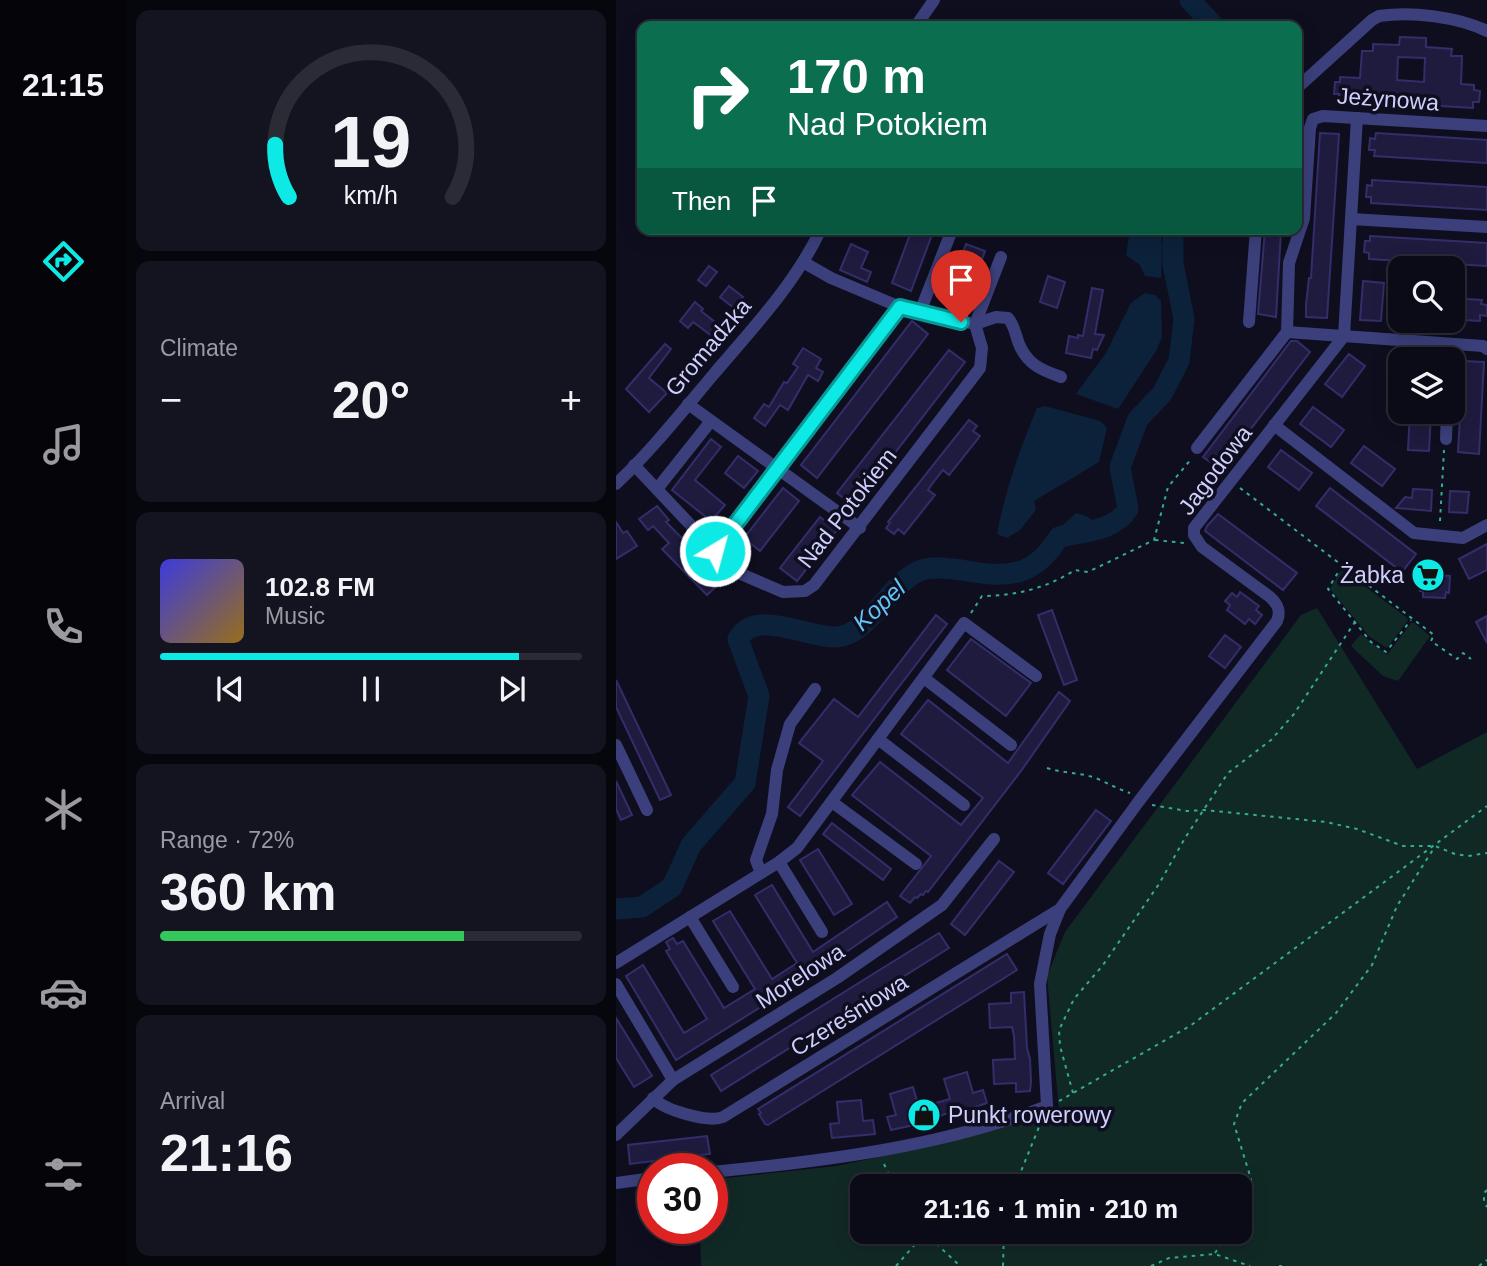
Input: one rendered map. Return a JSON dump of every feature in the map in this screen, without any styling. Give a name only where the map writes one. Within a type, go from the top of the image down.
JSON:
[{"type":"street","points":[[919,21],[933,0]]},
{"type":"street","points":[[1302,83],[1379,16],[1466,21],[1487,32]]},
{"type":"street","name":"Jeżynowa","points":[[1302,224],[1311,123],[1318,116],[1487,126]]},
{"type":"street","points":[[1344,337],[1357,118]]},
{"type":"street","points":[[1351,219],[1487,227]]},
{"type":"street","name":"Gromadzka","points":[[616,484],[780,295],[818,235]]},
{"type":"street","points":[[1248,322],[1255,235]]},
{"type":"street","name":"Jeżynowa","points":[[1286,332],[1289,263],[1298,235]]},
{"type":"street","points":[[920,312],[950,236]]},
{"type":"street","points":[[975,324],[1001,257]]},
{"type":"street","points":[[803,262],[831,278],[900,307],[975,324],[996,317],[1008,318],[1014,325],[1018,343],[1027,360],[1040,370],[1061,377]]},
{"type":"street","points":[[715,551],[900,307]]},
{"type":"street","name":"Nad Potokiem","points":[[634,465],[734,571],[783,592],[796,592],[814,585],[980,368],[982,348],[975,324]]},
{"type":"street","points":[[1197,448],[1286,332],[1483,346],[1487,349]]},
{"type":"street","name":"Jagodowa","points":[[1060,909],[1280,615],[1270,597],[1196,541],[1194,536],[1199,520],[1344,337]]},
{"type":"street","points":[[688,404],[860,528]]},
{"type":"street","points":[[657,489],[711,421]]},
{"type":"street","points":[[1446,439],[1447,424]]},
{"type":"street","points":[[1274,425],[1414,533],[1463,538],[1487,525]]},
{"type":"street","points":[[616,964],[797,848],[811,833],[964,623],[1036,676]]},
{"type":"street","points":[[923,678],[1011,745]]},
{"type":"street","points":[[761,873],[756,860],[772,814],[777,770],[790,724],[815,689]]},
{"type":"street","points":[[878,739],[964,805]]},
{"type":"street","points":[[616,745],[647,810]]},
{"type":"street","points":[[832,802],[916,864]]},
{"type":"street","name":"Morelowa","points":[[616,1135],[673,1080],[837,978],[942,905],[994,839]]},
{"type":"street","points":[[779,862],[822,932]]},
{"type":"street","points":[[728,1170],[830,1160],[985,1126],[1047,1106],[1040,984],[1050,934],[1060,909]]},
{"type":"street","name":"Czereśniowa","points":[[653,1098],[664,1107],[708,1119],[723,1117],[1060,909]]},
{"type":"street","points":[[690,917],[733,987]]},
{"type":"street","points":[[616,984],[673,1080]]},
{"type":"street","points":[[616,1182],[637,1180]]},
{"type":"path","points":[[1439,536],[1446,439]]},
{"type":"path","points":[[1154,540],[1168,487],[1189,464],[1197,448]]},
{"type":"path","points":[[1231,481],[1434,635],[1431,641],[1457,659],[1463,653],[1471,659]]},
{"type":"path","points":[[964,623],[982,596],[1008,596],[1058,581],[1075,570],[1088,572],[1154,540],[1186,543],[1196,541]]},
{"type":"path","points":[[1342,566],[1328,589],[1371,642],[1386,652],[1412,619]]},
{"type":"path","points":[[1073,1093],[1060,1046],[1059,1030],[1074,999],[1103,965],[1159,884],[1185,838],[1228,773],[1271,740],[1294,715],[1355,622]]},
{"type":"path","points":[[1047,768],[1097,779],[1129,793],[1143,804],[1186,811],[1204,810],[1326,822],[1357,829],[1403,846],[1435,846],[1455,854],[1487,853]]},
{"type":"path","points":[[1020,1174],[1047,1106],[1190,1026],[1487,806]]},
{"type":"path","points":[[1249,1174],[1234,1124],[1242,1103],[1343,1004],[1372,965],[1397,906],[1435,846]]},
{"type":"path","points":[[879,1150],[889,1174]]},
{"type":"path","points":[[1487,1190],[1484,1193],[1487,1207]]},
{"type":"path","points":[[896,1266],[915,1244]]},
{"type":"path","points":[[937,1244],[960,1266]]},
{"type":"path","points":[[1003,1266],[1004,1244]]},
{"type":"path","points":[[1214,1254],[1221,1244]]},
{"type":"path","points":[[1151,1266],[1169,1258],[1214,1254],[1250,1266]]},
{"type":"path","points":[[1479,1266],[1487,1260]]},
{"type":"green space","points":[[1342,569],[1407,618],[1387,648],[1370,637],[1330,589]]},
{"type":"green space","points":[[1317,608],[1417,769],[1487,732],[1487,1266],[701,1266],[700,1244],[728,1244],[728,1178],[837,1166],[943,1143],[1059,1111],[1047,976],[1065,932],[1301,615]]},
{"type":"green space","points":[[1411,623],[1430,636],[1398,681],[1383,676],[1351,646],[1361,634],[1387,655]]},
{"type":"water","points":[[1129,235],[1161,235],[1161,278],[1145,276],[1140,265],[1126,255]]},
{"type":"water","points":[[1145,293],[1155,295],[1161,301],[1162,337],[1156,351],[1118,409],[1076,394],[1106,353],[1131,303]]},
{"type":"water","points":[[1045,406],[1100,421],[1107,428],[1099,462],[1034,501],[1036,510],[1020,530],[1007,538],[997,534],[1009,486],[1037,408]]},
{"type":"water","points":[[1076,513],[1087,517],[1100,528],[1089,540],[1059,545],[1056,527],[1063,525]]},
{"type":"building","points":[[1400,37],[1426,38],[1426,47],[1452,49],[1451,56],[1462,56],[1461,84],[1474,85],[1474,90],[1480,91],[1479,102],[1473,102],[1473,108],[1339,100],[1339,94],[1334,94],[1335,82],[1340,82],[1340,77],[1360,78],[1362,51],[1373,51],[1373,44],[1399,45]],"holes":[[[1398,57],[1425,58],[1424,82],[1397,80]]]},
{"type":"building","points":[[1320,133],[1339,134],[1327,318],[1306,317]]},
{"type":"building","points":[[1376,133],[1487,140],[1487,163],[1374,156],[1375,150],[1369,150],[1370,138],[1375,139]]},
{"type":"building","points":[[1372,180],[1487,187],[1487,210],[1371,203],[1371,197],[1366,197],[1367,185],[1372,186]]},
{"type":"building","points":[[910,235],[932,235],[911,291],[892,283]]},
{"type":"building","points":[[1265,235],[1281,235],[1276,317],[1258,314]]},
{"type":"building","points":[[1370,236],[1487,243],[1487,266],[1465,265],[1465,256],[1388,256],[1388,260],[1369,259],[1369,253],[1364,252],[1365,241],[1370,241]]},
{"type":"building","points":[[851,244],[868,252],[861,268],[871,272],[867,282],[840,270]]},
{"type":"building","points":[[966,244],[985,251],[963,310],[944,302]]},
{"type":"building","points":[[709,266],[717,272],[706,286],[698,280]]},
{"type":"building","points":[[1048,276],[1065,282],[1057,308],[1040,302]]},
{"type":"building","points":[[1363,281],[1384,283],[1381,321],[1360,320]]},
{"type":"building","points":[[729,286],[743,297],[734,308],[720,297]]},
{"type":"building","points":[[1092,288],[1103,290],[1095,334],[1104,335],[1097,350],[1093,349],[1091,358],[1066,353],[1069,336],[1083,336]]},
{"type":"building","points":[[1465,299],[1482,300],[1481,304],[1487,305],[1487,316],[1480,315],[1480,321],[1465,320]]},
{"type":"building","points":[[695,302],[703,309],[701,311],[720,326],[712,336],[693,322],[688,328],[680,321]]},
{"type":"building","points":[[912,321],[928,334],[817,478],[801,465]]},
{"type":"building","points":[[1291,341],[1297,341],[1310,352],[1220,469],[1203,457]]},
{"type":"building","points":[[665,344],[671,349],[649,378],[667,393],[649,412],[626,389]]},
{"type":"building","points":[[803,348],[821,359],[816,368],[823,372],[818,381],[808,375],[788,410],[780,405],[765,426],[754,418],[764,404],[769,407],[784,382],[787,383],[798,367],[793,364]]},
{"type":"building","points":[[949,350],[965,362],[854,506],[837,493]]},
{"type":"building","points":[[1349,354],[1365,366],[1342,397],[1325,384]]},
{"type":"building","points":[[1465,361],[1484,362],[1479,454],[1458,452],[1460,424],[1465,424]]},
{"type":"building","points":[[1313,407],[1344,430],[1331,447],[1300,424]]},
{"type":"building","points":[[969,420],[977,426],[973,431],[980,436],[949,475],[943,470],[932,484],[928,490],[935,495],[904,534],[898,529],[894,534],[886,528],[890,523],[888,522]]},
{"type":"building","points":[[1409,424],[1430,424],[1429,451],[1408,450]]},
{"type":"building","points":[[711,439],[721,447],[695,480],[725,505],[711,521],[672,490]]},
{"type":"building","points":[[1364,446],[1395,469],[1382,486],[1351,463]]},
{"type":"building","points":[[1281,450],[1312,473],[1299,490],[1268,467]]},
{"type":"building","points":[[738,456],[758,471],[744,488],[725,473]]},
{"type":"building","points":[[783,488],[799,501],[760,551],[744,538]]},
{"type":"building","points":[[1330,488],[1416,554],[1402,572],[1316,506]]},
{"type":"building","points":[[1413,489],[1432,490],[1431,511],[1396,508],[1405,497],[1412,498]]},
{"type":"building","points":[[1450,491],[1469,492],[1467,513],[1449,512]]},
{"type":"building","points":[[657,506],[669,520],[666,522],[723,580],[707,595],[662,549],[669,543],[653,526],[648,530],[639,519]]},
{"type":"building","points":[[1218,514],[1297,573],[1283,590],[1205,531]]},
{"type":"building","points":[[820,517],[837,530],[797,581],[780,568]]},
{"type":"building","points":[[616,522],[623,533],[627,531],[637,546],[616,559]]},
{"type":"building","points":[[1487,544],[1487,570],[1469,579],[1459,559]]},
{"type":"building","points":[[1422,574],[1450,576],[1449,593],[1446,592],[1445,598],[1423,597],[1423,591],[1420,591]]},
{"type":"building","points":[[1240,592],[1259,606],[1256,610],[1262,615],[1255,624],[1249,619],[1245,624],[1227,610],[1230,605],[1225,601],[1232,593],[1237,597]]},
{"type":"building","points":[[1052,610],[1077,680],[1064,685],[1038,615]]},
{"type":"building","points":[[936,615],[947,624],[800,816],[788,807],[823,761],[799,743],[834,699],[858,717]]},
{"type":"building","points":[[1487,616],[1487,643],[1476,622]]},
{"type":"building","points":[[1225,635],[1241,647],[1225,668],[1209,656]]},
{"type":"building","points":[[971,639],[1031,683],[1006,716],[947,670]]},
{"type":"building","points":[[616,680],[671,795],[660,800],[616,707]]},
{"type":"building","points":[[1059,692],[1070,701],[1021,771],[928,892],[915,897],[910,903],[900,896],[931,856],[852,795],[880,762],[961,825],[983,798],[901,734],[928,700],[1008,763]]},
{"type":"building","points":[[616,781],[632,815],[621,820],[616,809]]},
{"type":"building","points":[[1096,810],[1111,821],[1063,884],[1048,873]]},
{"type":"building","points":[[832,823],[891,869],[883,880],[823,834]]},
{"type":"building","points":[[818,849],[852,904],[834,915],[800,860]]},
{"type":"building","points":[[999,861],[1014,872],[965,935],[951,924]]},
{"type":"building","points":[[772,885],[813,952],[887,902],[897,917],[823,968],[676,1060],[626,976],[643,965],[684,1033],[707,1019],[666,951],[670,949],[666,942],[673,938],[677,944],[683,941],[724,1008],[755,989],[713,921],[730,911],[772,979],[797,963],[755,895]]},
{"type":"building","points":[[939,933],[949,948],[721,1091],[711,1075]]},
{"type":"building","points":[[1007,954],[1017,970],[768,1125],[765,1124],[758,1109]]},
{"type":"building","points":[[1024,992],[1031,1082],[1030,1091],[1016,1092],[1016,1083],[994,1084],[993,1060],[1015,1059],[1014,1036],[1012,1027],[990,1028],[989,1004],[1011,1003],[1011,993]]},
{"type":"building","points":[[616,1018],[652,1076],[634,1087],[616,1058]]},
{"type":"building","points":[[967,1072],[973,1093],[983,1090],[987,1103],[891,1130],[887,1117],[896,1115],[890,1094],[913,1087],[919,1108],[950,1099],[944,1079]]},
{"type":"building","points":[[861,1100],[863,1121],[873,1120],[875,1134],[832,1138],[830,1124],[839,1123],[837,1102]]},
{"type":"building","points":[[707,1136],[710,1153],[637,1153],[637,1163],[630,1164],[628,1145]]},
{"type":"waterway","name":"Kopel","points":[[1190,0],[1209,21]]},
{"type":"waterway","name":"Kopel","points":[[616,909],[642,907],[672,887],[691,845],[745,783],[759,696],[738,639],[746,630],[757,625],[769,625],[825,636],[849,634],[869,619],[897,587],[919,571],[940,568],[992,574],[1017,572],[1039,561],[1059,537],[1107,526],[1128,509],[1120,467],[1138,419],[1162,394],[1179,361],[1184,319],[1173,264],[1173,235]]},
{"type":"place","name":"Żabka","points":[[1428,575]]},
{"type":"place","name":"Punkt rowerowy","points":[[924,1115]]},
{"type":"route","points":[[715,551],[900,307],[961,322]]}]
